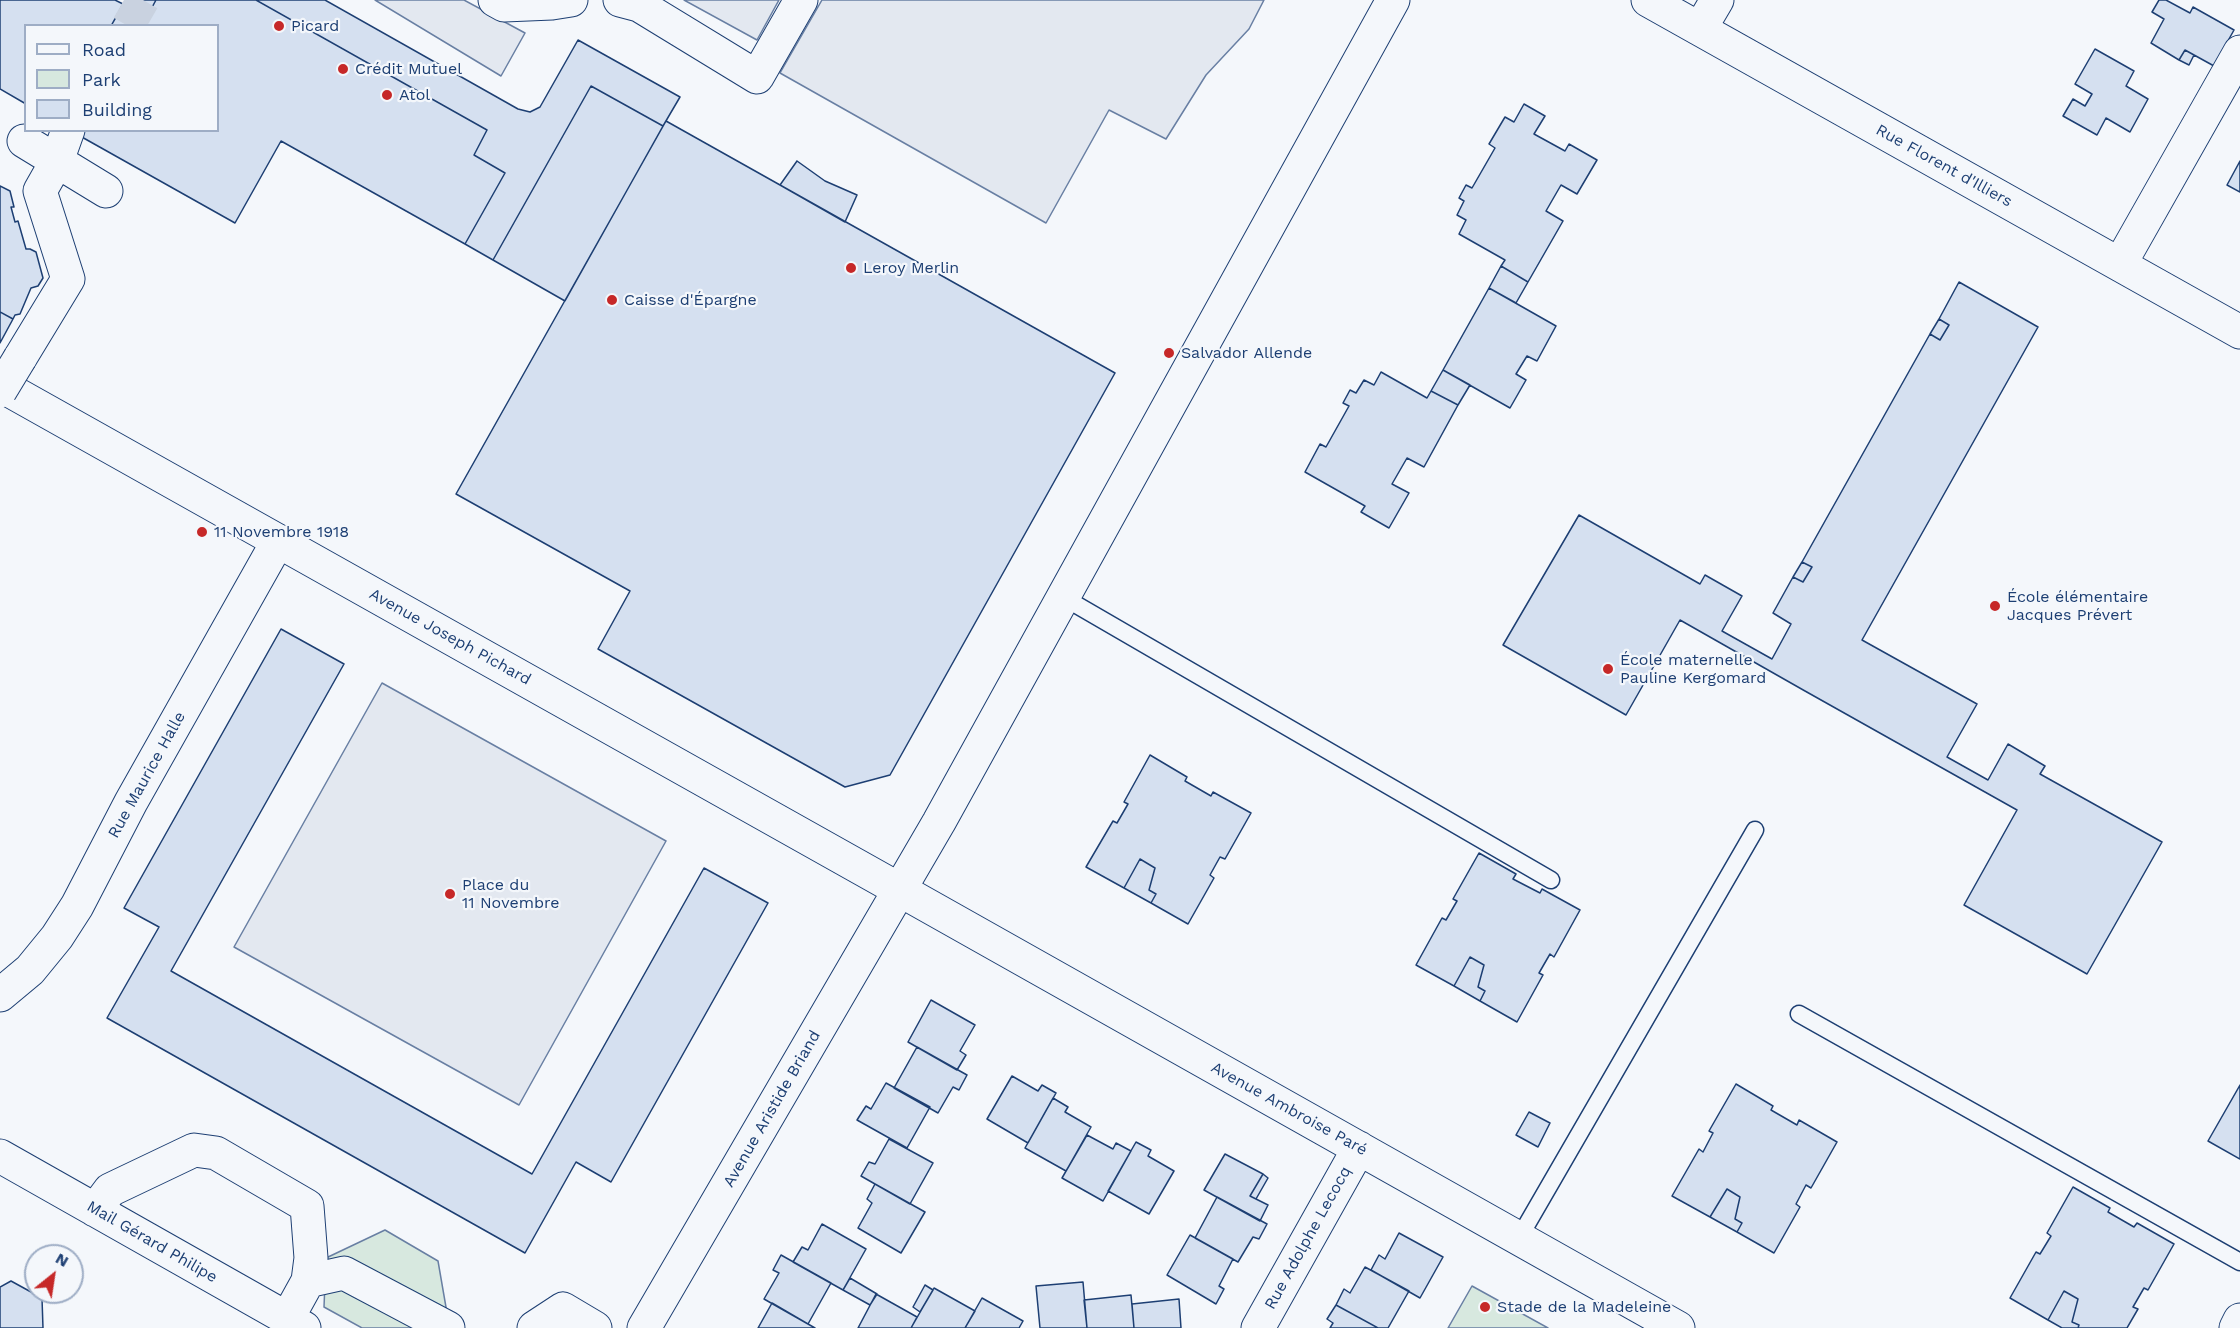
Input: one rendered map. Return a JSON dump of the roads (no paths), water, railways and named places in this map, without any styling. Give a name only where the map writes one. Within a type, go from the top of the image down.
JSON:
[{"type":"street","points":[[495,0],[504,4],[552,3],[571,0]]},
{"type":"street","points":[[620,0],[639,5],[757,76],[801,0]]},
{"type":"street","name":"Avenue Aristide Briand","points":[[644,1328],[900,890],[1393,0]]},
{"type":"street","name":"Rue Florent d'Illiers","points":[[1648,0],[2240,332]]},
{"type":"street","points":[[1700,29],[1717,0]]},
{"type":"street","points":[[2120,264],[2240,52]]},
{"type":"street","points":[[0,392],[68,279],[40,191],[57,161],[67,132]]},
{"type":"street","points":[[24,141],[106,191]]},
{"type":"street","name":"Avenue Joseph Pichard","points":[[0,385],[900,890]]},
{"type":"street","name":"Rue Maurice Halle","points":[[0,995],[30,970],[57,937],[77,906],[131,802],[278,541]]},
{"type":"street","name":"Avenue Ambroise Paré","points":[[900,890],[1678,1328]]},
{"type":"street","name":"Rue Adolphe Lecocq","points":[[1258,1328],[1359,1148]]},
{"type":"street","points":[[95,1210],[110,1190],[194,1150],[216,1153],[307,1206],[311,1258],[308,1281],[277,1320]]},
{"type":"street","name":"Mail Gérard Philipe","points":[[0,1153],[277,1320]]},
{"type":"street","points":[[308,1281],[344,1274],[448,1328]]},
{"type":"street","points":[[534,1328],[563,1310],[595,1328]]},
{"type":"street","points":[[2236,1328],[2240,1320]]},
{"type":"lane","points":[[1063,597],[1551,880]]},
{"type":"lane","points":[[1519,1238],[1755,830]]},
{"type":"lane","points":[[1799,1014],[2240,1262]]},
{"type":"tunnel","points":[[129,24],[143,0]]},
{"type":"place","name":"Picard","points":[[279,26]]},
{"type":"place","name":"Crédit Mutuel","points":[[343,69]]},
{"type":"place","name":"Atol","points":[[387,95]]},
{"type":"place","name":"Leroy Merlin","points":[[851,268]]},
{"type":"place","name":"Caisse d'Épargne","points":[[612,300]]},
{"type":"place","name":"Salvador Allende","points":[[1169,353]]},
{"type":"place","name":"11 Novembre 1918","points":[[202,532]]},
{"type":"place","name":"École élémentaire Jacques Prévert","points":[[1995,606]]},
{"type":"place","name":"École maternelle Pauline Kergomard","points":[[1608,669]]},
{"type":"place","name":"Place du 11 Novembre","points":[[450,894]]},
{"type":"place","name":"Stade de la Madeleine","points":[[1485,1307]]}]
